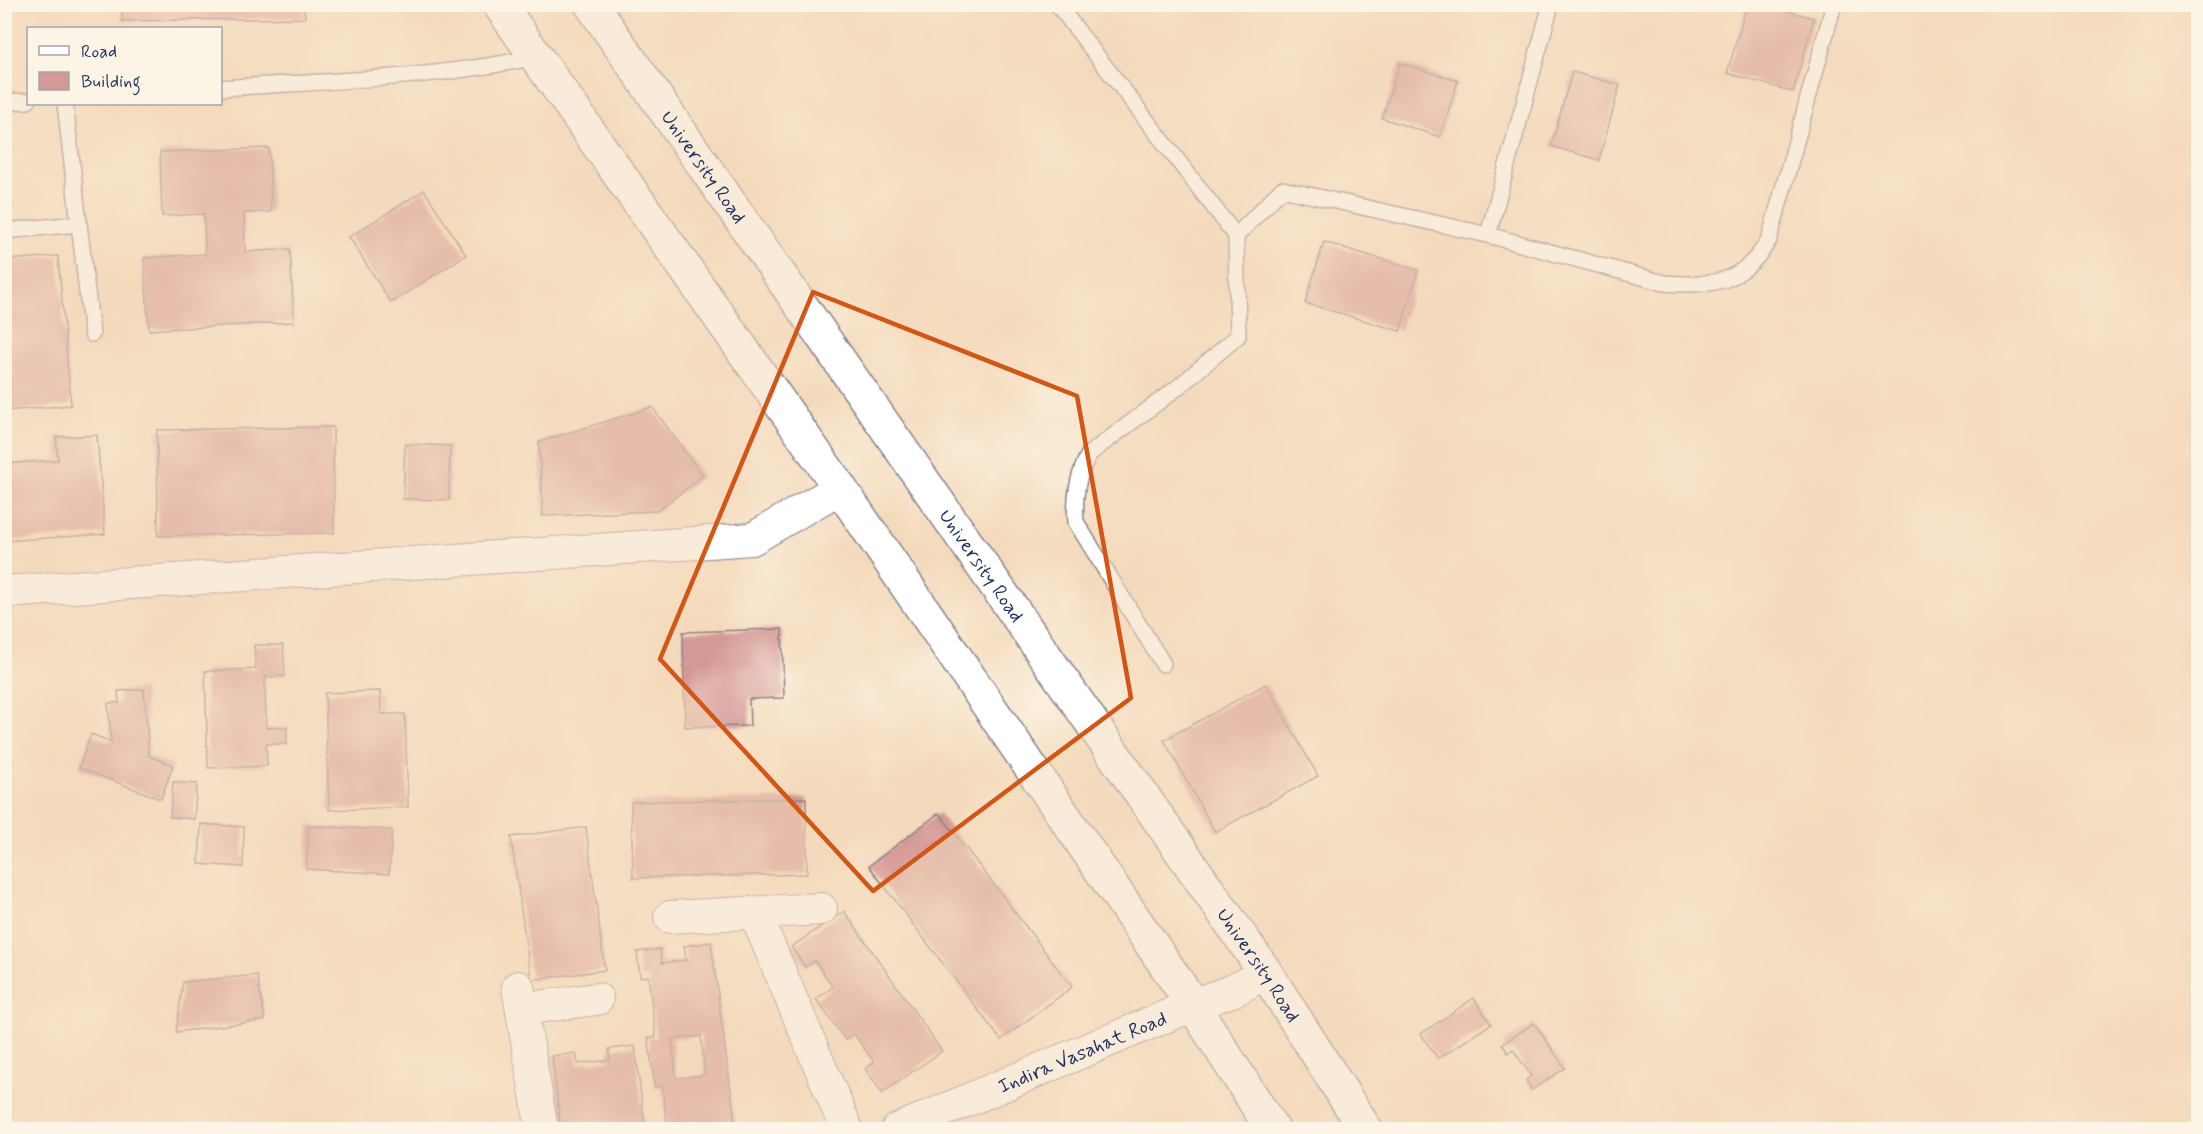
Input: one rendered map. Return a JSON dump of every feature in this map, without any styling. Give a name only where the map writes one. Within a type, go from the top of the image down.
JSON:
[{"type":"main road","points":[[499,4],[840,488],[1193,1005],[1273,1130]]},
{"type":"main road","name":"University Road","points":[[591,4],[1266,973],[1366,1130]]},
{"type":"street","points":[[4,592],[752,539],[840,488]]},
{"type":"street","points":[[670,917],[821,909]]},
{"type":"street","points":[[755,913],[847,1130]]},
{"type":"street","name":"Indira Vasahat Road","points":[[897,1130],[1193,1005],[1234,990],[1266,973]]},
{"type":"street","points":[[542,1130],[520,998],[597,999]]},
{"type":"lane","points":[[1057,4],[1236,236],[1238,336],[1177,388],[1089,454],[1081,468],[1077,483],[1074,503],[1076,522],[1163,664]]},
{"type":"lane","points":[[1488,235],[1551,4]]},
{"type":"lane","points":[[1236,236],[1282,189],[1488,235],[1664,283],[1693,285],[1722,282],[1760,255],[1769,240],[1834,4]]},
{"type":"lane","points":[[222,88],[438,74],[484,68],[536,57]]},
{"type":"lane","points":[[4,102],[27,101]]},
{"type":"lane","points":[[65,105],[92,334]]},
{"type":"lane","points":[[4,231],[79,224]]},
{"type":"highlighted area","points":[[813,292],[1077,396],[1131,698],[873,891],[660,659]]},
{"type":"building","points":[[122,4],[304,4],[305,18],[122,21]]},
{"type":"building","points":[[1747,5],[1766,5],[1814,18],[1793,92],[1727,73]]},
{"type":"building","points":[[1400,63],[1458,81],[1440,137],[1382,118]]},
{"type":"building","points":[[1572,72],[1620,85],[1599,160],[1551,146]]},
{"type":"building","points":[[269,148],[271,212],[244,213],[245,252],[290,249],[294,322],[149,330],[144,258],[205,254],[204,214],[162,216],[160,152]]},
{"type":"building","points":[[424,190],[466,255],[391,303],[349,237]]},
{"type":"building","points":[[1324,242],[1418,270],[1400,331],[1305,303]]},
{"type":"building","points":[[58,256],[71,405],[5,411],[5,260]]},
{"type":"building","points":[[652,407],[703,476],[657,511],[543,516],[539,442]]},
{"type":"building","points":[[333,427],[334,533],[158,536],[157,430]]},
{"type":"building","points":[[97,435],[105,534],[4,541],[4,464],[58,460],[56,437]]},
{"type":"building","points":[[405,444],[450,446],[449,500],[403,499]]},
{"type":"building","points":[[782,629],[784,698],[749,699],[750,726],[685,727],[683,632]]},
{"type":"building","points":[[254,645],[283,645],[285,676],[265,677],[266,728],[287,727],[287,744],[266,744],[267,766],[208,768],[205,671],[256,669]]},
{"type":"building","points":[[1266,684],[1318,776],[1215,832],[1164,740]]},
{"type":"building","points":[[144,689],[149,756],[173,765],[161,799],[79,768],[91,734],[111,742],[108,703],[119,703],[118,691]]},
{"type":"building","points":[[380,691],[381,714],[405,714],[408,807],[329,810],[325,693]]},
{"type":"building","points":[[173,782],[197,784],[194,819],[170,817]]},
{"type":"building","points":[[806,798],[807,874],[633,878],[631,802]]},
{"type":"building","points":[[939,813],[1072,987],[1001,1040],[869,866]]},
{"type":"building","points":[[201,824],[244,827],[243,867],[199,864]]},
{"type":"building","points":[[309,826],[392,830],[389,874],[306,869]]},
{"type":"building","points":[[586,827],[605,970],[531,980],[511,837]]},
{"type":"building","points":[[844,911],[942,1051],[882,1093],[865,1069],[874,1062],[854,1034],[845,1040],[816,999],[833,987],[815,961],[805,967],[791,947]]},
{"type":"building","points":[[711,942],[736,1130],[668,1130],[662,1086],[655,1087],[648,1038],[656,1037],[648,976],[640,977],[637,952],[660,949],[662,963],[686,960],[684,946]],"holes":[[[701,1036],[705,1075],[676,1078],[672,1039]]]},
{"type":"building","points":[[257,975],[265,1020],[176,1032],[183,982]]},
{"type":"building","points":[[1474,998],[1491,1024],[1438,1059],[1421,1034]]},
{"type":"building","points":[[1534,1023],[1565,1068],[1532,1090],[1526,1080],[1531,1076],[1513,1049],[1508,1053],[1502,1044]]},
{"type":"building","points":[[635,1046],[645,1130],[561,1130],[552,1056],[576,1053],[578,1064],[610,1060],[609,1049]]}]
